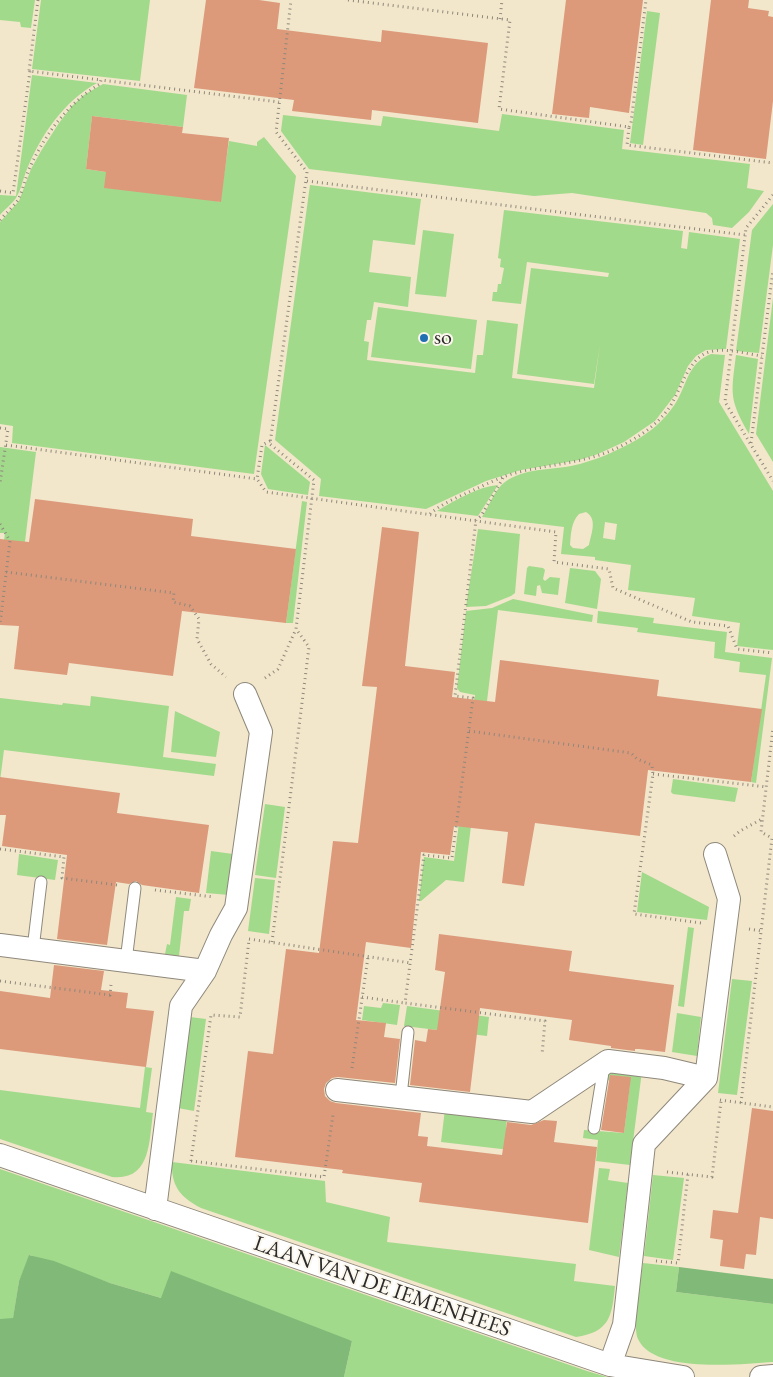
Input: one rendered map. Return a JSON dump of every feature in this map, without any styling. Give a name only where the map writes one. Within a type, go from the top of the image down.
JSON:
[{"type":"street","points":[[155,1209],[182,1006],[205,971],[221,935],[236,908],[261,732],[245,694]]},
{"type":"street","points":[[610,1365],[624,1324],[644,1144],[706,1078],[729,899],[715,854]]},
{"type":"street","points":[[0,945],[205,971]]},
{"type":"street","points":[[343,1090],[532,1112],[608,1061],[706,1078]]},
{"type":"street","name":"LAAN VAN DE IEMENHEES","points":[[0,1156],[610,1365],[683,1377]]},
{"type":"street","points":[[761,1377],[773,1376]]},
{"type":"lane","points":[[33,950],[41,882]]},
{"type":"lane","points":[[120,961],[135,888]]},
{"type":"lane","points":[[401,1096],[408,1032]]},
{"type":"lane","points":[[594,1128],[604,1064]]},
{"type":"path","points":[[0,191],[14,193],[38,0]]},
{"type":"path","points":[[6,572],[174,593],[173,602],[190,606],[199,619],[197,639],[211,664],[245,694],[278,669],[296,629],[314,480],[270,444],[307,181],[307,172],[276,132],[291,0]]},
{"type":"path","points":[[348,0],[510,20],[499,110],[628,127]]},
{"type":"path","points":[[500,19],[502,0]]},
{"type":"path","points":[[646,0],[627,145],[773,163]]},
{"type":"path","points":[[30,71],[279,102]]},
{"type":"path","points":[[0,220],[18,199],[39,149],[59,119],[73,103],[100,84],[101,80]]},
{"type":"path","points":[[307,181],[745,235]]},
{"type":"path","points":[[773,195],[746,228],[725,402],[773,480]]},
{"type":"path","points":[[750,444],[773,270]]},
{"type":"path","points":[[429,514],[438,507],[503,478],[519,472],[575,463],[599,456],[644,433],[666,413],[673,403],[695,360],[711,351],[731,351],[762,356]]},
{"type":"path","points":[[0,428],[8,429],[0,484]]},
{"type":"path","points":[[271,440],[262,445],[257,479],[266,492],[556,532],[554,562],[609,569],[613,588],[692,622],[728,626],[737,649],[773,653]]},
{"type":"path","points":[[6,445],[257,479]]},
{"type":"path","points":[[405,1003],[424,855],[452,858],[473,698],[455,696],[476,520],[481,516],[503,478]]},
{"type":"path","points":[[0,524],[10,541],[0,624]]},
{"type":"path","points":[[272,942],[310,647],[296,629]]},
{"type":"path","points":[[740,1103],[772,838],[761,832],[773,728]]},
{"type":"path","points":[[468,732],[632,753],[638,759],[652,765],[653,774],[634,914],[761,931]]},
{"type":"path","points":[[653,774],[767,787]]},
{"type":"path","points":[[715,854],[740,830],[763,819]]},
{"type":"path","points":[[0,849],[64,857],[62,878],[237,900]]},
{"type":"path","points":[[221,935],[411,963]]},
{"type":"path","points":[[191,1161],[211,1015],[240,1017],[249,939]]},
{"type":"path","points":[[162,1157],[324,1177],[362,997],[368,957]]},
{"type":"path","points":[[0,981],[110,995],[120,961]]},
{"type":"path","points":[[362,997],[544,1022],[542,1056]]},
{"type":"path","points":[[631,1258],[678,1263],[688,1174],[712,1177],[721,1100],[773,1107]]},
{"type":"green space","points":[[0,0],[35,0],[31,28],[21,27],[20,22],[0,20]]},
{"type":"green space","points":[[41,0],[150,0],[140,81],[32,69]]},
{"type":"green space","points":[[647,11],[660,13],[643,145],[630,143]]},
{"type":"green space","points":[[32,75],[97,83],[74,99],[55,120],[33,156],[16,198],[0,215],[0,195],[16,196]]},
{"type":"green space","points":[[103,84],[187,95],[183,127],[92,116],[86,169],[106,172],[220,202],[229,141],[257,146],[257,142],[264,137],[296,176],[254,474],[12,443],[13,426],[0,424],[0,222],[19,201],[31,169],[59,123],[72,106],[84,95]]},
{"type":"green space","points":[[502,114],[624,130],[622,149],[750,164],[747,188],[764,191],[749,212],[732,228],[713,225],[712,218],[706,213],[572,193],[534,196],[309,169],[281,131],[283,115],[381,126],[383,116],[499,131]]},
{"type":"green space","points":[[310,185],[421,199],[415,245],[373,240],[369,272],[411,277],[408,307],[374,302],[371,320],[367,320],[364,341],[369,342],[367,360],[475,373],[477,355],[483,355],[487,320],[518,324],[512,378],[594,388],[600,344],[594,384],[517,374],[531,268],[608,277],[609,273],[527,262],[521,304],[492,301],[493,292],[497,292],[498,284],[501,284],[504,268],[500,267],[501,259],[498,258],[504,210],[683,231],[681,248],[687,249],[689,232],[740,239],[726,349],[706,350],[696,356],[688,366],[675,395],[655,421],[624,442],[598,454],[579,460],[521,470],[486,481],[426,509],[319,496],[321,479],[275,440]]},
{"type":"green space","points":[[773,204],[773,245],[759,353],[736,351],[752,230]]},
{"type":"green space","points":[[423,230],[454,234],[446,297],[415,294]]},
{"type":"green space","points":[[773,298],[773,462],[756,434]]},
{"type":"green space","name":"so","points":[[378,307],[477,320],[471,369],[371,357]]},
{"type":"green space","points":[[711,354],[725,355],[719,402],[773,491],[773,650],[737,646],[740,623],[692,616],[695,598],[628,590],[631,565],[595,560],[595,557],[561,554],[564,527],[482,517],[501,485],[512,477],[537,470],[571,466],[589,461],[614,451],[644,435],[656,426],[670,411],[690,373],[698,362]],"holes":[[[586,512],[590,515],[593,523],[589,545],[583,549],[573,548],[570,545],[573,524],[579,514]],[[605,522],[617,524],[615,540],[603,538]]]},
{"type":"green space","points":[[736,355],[758,359],[749,434],[738,412],[733,396]]},
{"type":"green space","points":[[265,445],[310,482],[308,495],[268,489],[261,474]]},
{"type":"green space","points":[[0,447],[36,452],[22,566],[1,564],[5,533],[0,533]]},
{"type":"green space","points":[[498,485],[478,516],[437,511],[474,491]]},
{"type":"green space","points":[[302,501],[307,502],[293,623],[286,623]]},
{"type":"green space","points":[[478,529],[520,534],[515,593],[486,606],[466,607]]},
{"type":"green space","points":[[529,566],[543,568],[545,570],[543,579],[545,581],[550,577],[560,578],[558,595],[542,593],[540,585],[537,586],[536,596],[524,594],[527,568]]},
{"type":"green space","points":[[570,568],[595,571],[601,579],[597,609],[565,603]]},
{"type":"green space","points":[[513,599],[593,615],[592,622],[498,610],[484,726],[471,724],[475,695],[460,692],[457,688],[466,611],[492,608]]},
{"type":"green space","points":[[598,611],[654,618],[653,623],[727,632],[725,652],[772,658],[756,783],[751,782],[766,675],[739,672],[740,662],[714,658],[715,642],[637,632],[638,628],[597,623]]},
{"type":"green space","points":[[91,696],[169,706],[163,757],[216,764],[214,776],[4,750],[0,781],[0,698],[90,706]]},
{"type":"green space","points":[[175,711],[220,732],[216,757],[171,752]]},
{"type":"green space","points":[[468,753],[480,754],[464,882],[446,880],[419,901],[424,857],[454,861]]},
{"type":"green space","points":[[673,779],[738,788],[735,802],[673,794],[671,792]]},
{"type":"green space","points":[[265,804],[285,807],[276,878],[255,875]]},
{"type":"green space","points":[[211,851],[233,854],[229,895],[206,893]]},
{"type":"green space","points":[[19,854],[58,860],[55,880],[17,875]]},
{"type":"green space","points":[[642,872],[709,907],[707,920],[637,912]]},
{"type":"green space","points":[[255,878],[275,880],[269,934],[248,931]]},
{"type":"green space","points":[[176,897],[191,899],[189,911],[184,911],[179,956],[165,954],[167,944],[170,945]]},
{"type":"green space","points":[[688,927],[694,928],[684,1007],[678,1006]]},
{"type":"green space","points":[[732,979],[752,981],[737,1095],[718,1093]]},
{"type":"green space","points":[[383,1003],[400,1005],[397,1025],[362,1020],[364,1006],[381,1008]]},
{"type":"green space","points":[[407,1006],[489,1017],[487,1036],[404,1026]]},
{"type":"green space","points":[[677,1013],[701,1017],[697,1056],[672,1052]]},
{"type":"green space","points":[[190,1017],[206,1019],[194,1111],[178,1108]]},
{"type":"green space","points":[[145,1067],[152,1068],[146,1112],[153,1113],[146,1157],[134,1173],[125,1177],[112,1177],[0,1139],[0,1090],[140,1108]]},
{"type":"green space","points":[[608,1067],[642,1071],[630,1165],[596,1161],[598,1140],[583,1138],[584,1130],[624,1133],[630,1083],[606,1080]]},
{"type":"green space","points":[[445,1109],[507,1117],[506,1128],[513,1130],[510,1150],[441,1142]]},
{"type":"green space","points":[[172,1162],[325,1181],[326,1202],[390,1217],[387,1242],[576,1264],[574,1281],[615,1286],[610,1314],[602,1327],[587,1335],[576,1337],[201,1208],[187,1200],[178,1190],[173,1178]]},
{"type":"green space","points":[[599,1168],[610,1169],[608,1180],[628,1183],[619,1257],[589,1250]]},
{"type":"green space","points":[[0,1169],[607,1377],[344,1377],[352,1341],[161,1298],[110,1283],[30,1255],[19,1281],[13,1319],[0,1319]]},
{"type":"green space","points":[[653,1175],[684,1178],[673,1260],[644,1256]]},
{"type":"green space","points":[[29,1255],[54,1261],[110,1283],[161,1298],[171,1271],[352,1341],[344,1377],[0,1377],[0,1319],[13,1318],[19,1281]]},
{"type":"green space","points":[[643,1263],[679,1267],[676,1292],[773,1304],[773,1362],[720,1365],[699,1364],[661,1358],[647,1350],[638,1339],[636,1333]]},
{"type":"green space","points":[[679,1267],[773,1279],[773,1304],[676,1292]]},
{"type":"building","points":[[206,0],[259,0],[280,3],[277,29],[381,42],[382,30],[488,43],[478,123],[372,110],[371,120],[292,111],[294,100],[194,88]]},
{"type":"building","points":[[566,0],[643,0],[629,113],[590,107],[589,118],[552,114]]},
{"type":"building","points":[[711,0],[749,0],[748,8],[769,11],[768,16],[773,17],[773,101],[766,159],[693,150]]},
{"type":"building","points":[[92,116],[183,127],[182,133],[229,138],[221,202],[104,188],[106,172],[86,169]]},
{"type":"building","points":[[35,499],[193,519],[191,536],[296,549],[286,623],[182,611],[173,676],[69,663],[67,675],[14,669],[19,626],[0,625],[0,539],[29,542]]},
{"type":"building","points":[[382,527],[419,532],[405,666],[455,672],[452,697],[495,702],[500,660],[659,680],[657,696],[762,709],[751,782],[648,770],[640,836],[535,823],[524,886],[502,883],[508,832],[454,826],[450,855],[421,852],[411,948],[366,942],[356,1020],[386,1023],[384,1037],[400,1039],[395,1083],[332,1078],[326,1083],[324,1089],[325,1096],[330,1101],[336,1103],[421,1113],[418,1136],[428,1137],[427,1146],[502,1155],[507,1122],[531,1125],[544,1120],[557,1121],[554,1142],[597,1147],[588,1223],[419,1202],[422,1183],[342,1173],[343,1170],[235,1157],[248,1051],[273,1054],[286,949],[319,953],[333,841],[358,843],[377,687],[362,686]]},
{"type":"building","points":[[0,777],[120,793],[117,813],[209,825],[199,893],[142,885],[136,881],[129,884],[116,882],[107,945],[57,939],[67,855],[2,846],[6,815],[0,815]]},
{"type":"building","points":[[439,934],[572,951],[569,971],[674,985],[665,1052],[611,1048],[611,1046],[569,1040],[572,1020],[480,1008],[470,1092],[410,1085],[415,1040],[426,1042],[428,1029],[437,1030],[445,972],[435,970]]},
{"type":"building","points":[[54,965],[104,971],[101,990],[128,993],[126,1008],[154,1011],[146,1067],[0,1049],[0,991],[50,998]]},
{"type":"building","points":[[610,1075],[631,1077],[624,1133],[601,1130]]},
{"type":"building","points":[[752,1108],[773,1111],[773,1219],[760,1217],[756,1255],[746,1254],[744,1269],[720,1266],[723,1240],[710,1238],[713,1210],[738,1213]]},
{"type":"place","name":"so","points":[[424,338]]}]
